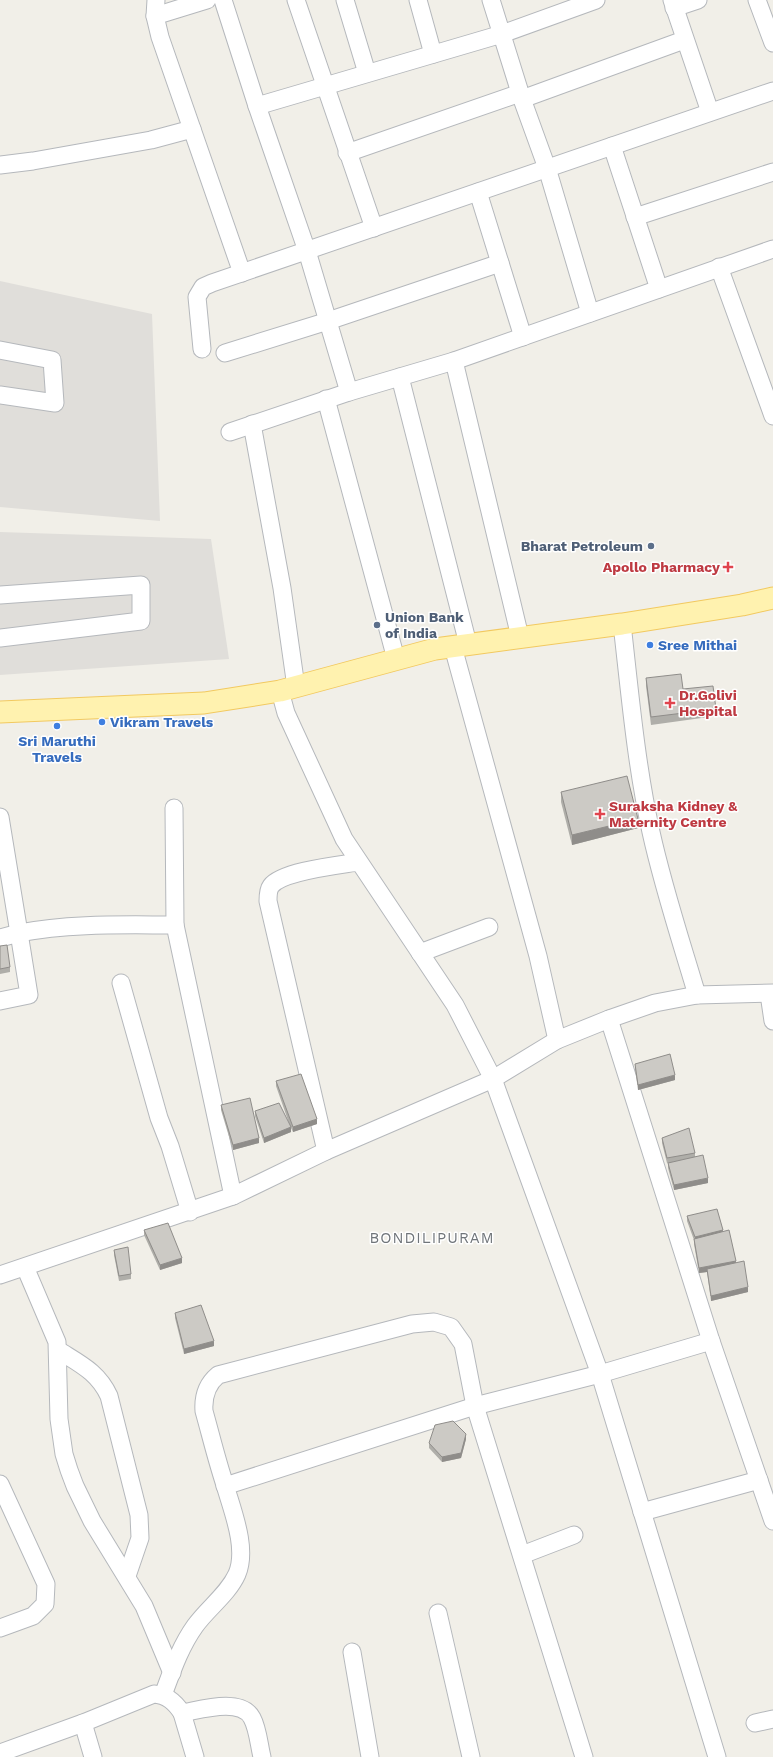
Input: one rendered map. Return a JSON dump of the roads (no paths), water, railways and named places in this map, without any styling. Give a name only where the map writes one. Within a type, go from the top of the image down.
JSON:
[{"type":"main road","points":[[0,712],[204,703],[288,689],[435,649],[622,624],[742,605],[773,598]]},
{"type":"street","points":[[207,0],[155,8],[160,37],[242,273]]},
{"type":"street","points":[[223,0],[256,106],[307,251],[349,392]]},
{"type":"street","points":[[296,0],[347,153],[374,228]]},
{"type":"street","points":[[345,0],[367,73]]},
{"type":"street","points":[[418,0],[434,54]]},
{"type":"street","points":[[491,0],[521,96],[547,168],[590,313]]},
{"type":"street","points":[[256,106],[502,34],[596,0]]},
{"type":"street","points":[[698,0],[673,4],[684,40],[710,112]]},
{"type":"street","points":[[757,0],[773,43]]},
{"type":"street","points":[[347,153],[521,96],[684,40]]},
{"type":"street","points":[[202,349],[197,304],[199,291],[203,287],[773,91]]},
{"type":"street","points":[[0,165],[33,161],[151,140],[192,129]]},
{"type":"street","points":[[612,146],[659,289]]},
{"type":"street","points":[[636,217],[773,172]]},
{"type":"street","points":[[478,192],[523,337]]},
{"type":"street","points":[[230,432],[349,392],[454,361],[773,249]]},
{"type":"street","points":[[225,353],[328,321],[500,263]]},
{"type":"street","points":[[719,267],[773,416]]},
{"type":"street","points":[[0,350],[52,360],[55,403],[0,395]]},
{"type":"street","points":[[454,361],[520,637]]},
{"type":"street","points":[[400,377],[461,645],[538,956],[557,1040]]},
{"type":"street","points":[[326,400],[396,659]]},
{"type":"street","points":[[252,424],[282,588],[288,689],[286,713],[344,839],[455,1005],[493,1079],[600,1374],[717,1757]]},
{"type":"street","points":[[0,595],[141,585],[141,621],[0,638]]},
{"type":"street","points":[[622,624],[636,752],[651,830],[666,892],[697,995]]},
{"type":"street","points":[[174,808],[175,925],[233,1196]]},
{"type":"street","points":[[0,817],[29,995],[0,1001]]},
{"type":"street","points":[[326,1151],[268,901],[268,892],[271,885],[278,879],[306,871],[358,862]]},
{"type":"street","points":[[0,938],[47,928],[72,926],[175,925]]},
{"type":"street","points":[[420,954],[489,927]]},
{"type":"street","points":[[121,983],[159,1118],[170,1146],[190,1212]]},
{"type":"street","points":[[0,1276],[233,1196],[326,1151],[493,1079],[557,1040],[609,1019],[655,1003],[697,995],[771,993],[773,1021]]},
{"type":"street","points":[[609,1019],[712,1341],[773,1521]]},
{"type":"street","points":[[26,1267],[54,1330],[58,1350],[59,1419],[64,1454],[69,1470],[92,1521],[144,1606],[172,1673]]},
{"type":"street","points":[[163,1695],[184,1641],[205,1612],[230,1586],[237,1573],[240,1554],[238,1524],[225,1486],[204,1406],[206,1392],[212,1380],[218,1375],[412,1324],[434,1322],[452,1327],[463,1344],[475,1406],[584,1757]]},
{"type":"street","points":[[225,1486],[475,1406],[600,1374],[712,1341]]},
{"type":"street","points":[[58,1350],[95,1374],[104,1385],[109,1396],[139,1515],[140,1538],[127,1576]]},
{"type":"street","points":[[642,1512],[759,1480]]},
{"type":"street","points":[[0,1484],[46,1584],[45,1604],[33,1616],[0,1628]]},
{"type":"street","points":[[522,1555],[574,1535]]},
{"type":"street","points":[[438,1613],[471,1757]]},
{"type":"street","points":[[352,1652],[370,1757]]},
{"type":"street","points":[[0,1753],[83,1723],[154,1694],[163,1695],[170,1699],[182,1713],[195,1757]]},
{"type":"street","points":[[182,1713],[230,1706],[242,1708],[251,1716],[254,1722],[262,1757]]},
{"type":"street","points":[[755,1723],[773,1718]]},
{"type":"street","points":[[83,1723],[93,1757]]},
{"type":"place","name":"Bharat Petroleum","points":[[651,546]]},
{"type":"place","name":"Apollo Pharmacy","points":[[728,567]]},
{"type":"place","name":"Union Bank of India","points":[[377,625]]},
{"type":"place","name":"Sree Mithai","points":[[650,645]]},
{"type":"place","name":"Dr.Golivi Hospital","points":[[670,703]]},
{"type":"place","name":"Vikram Travels","points":[[102,722]]},
{"type":"place","name":"Sri Maruthi Travels","points":[[57,726]]},
{"type":"place","name":"Suraksha Kidney & Maternity Centre","points":[[600,814]]},
{"type":"district","name":"BONDILIPURAM","points":[[432,1238]]}]
